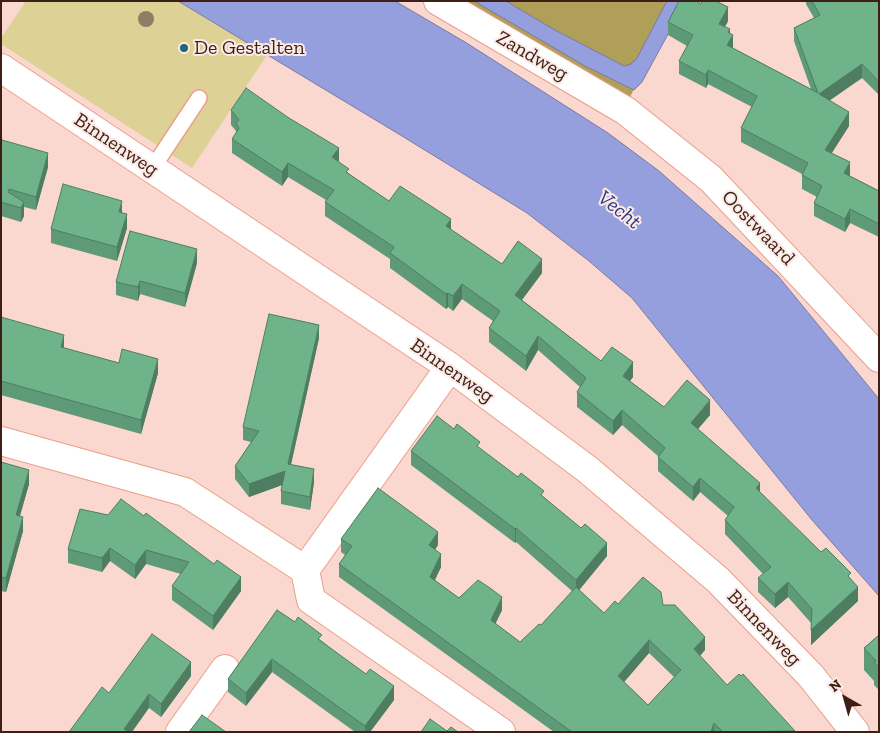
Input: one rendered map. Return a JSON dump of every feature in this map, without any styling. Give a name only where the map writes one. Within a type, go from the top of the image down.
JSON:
[{"type":"street","name":"Zandweg","points":[[438,1],[626,111]]},
{"type":"street","name":"Binnenweg","points":[[1,68],[450,367],[587,469],[718,580],[811,676],[855,732]]},
{"type":"street","name":"Oostwaard","points":[[626,111],[711,179],[879,358]]},
{"type":"street","points":[[305,570],[450,367]]},
{"type":"street","points":[[1,441],[185,492],[305,570],[311,600],[501,732]]},
{"type":"street","points":[[180,732],[225,669]]},
{"type":"lane","points":[[152,169],[198,98]]},
{"type":"shaded area","points":[[26,1],[178,1],[267,55],[192,168],[1,44],[1,38]]},
{"type":"shaded area","points":[[461,1],[678,1],[628,101]]},
{"type":"water","name":"Vecht","points":[[178,1],[395,1],[465,42],[608,133],[659,171],[778,276],[879,399],[879,596],[812,520],[632,298],[589,261],[527,213]]},
{"type":"water","points":[[474,1],[506,1],[553,29],[624,66],[631,64],[637,58],[667,1],[686,1],[642,82],[634,90],[585,66]]},
{"type":"building","points":[[679,1],[697,1],[701,4],[702,1],[716,1],[728,7],[719,24],[730,29],[728,32],[733,35],[727,45],[818,93],[794,28],[820,15],[812,1],[879,1],[879,82],[862,64],[819,94],[849,112],[825,150],[850,162],[844,173],[879,191],[879,224],[850,209],[845,219],[814,203],[822,186],[802,175],[808,163],[741,128],[757,96],[708,70],[706,75],[679,61],[693,35],[668,22]]},
{"type":"building","points":[[246,88],[289,118],[339,148],[332,157],[349,169],[346,172],[389,201],[400,186],[451,219],[446,226],[502,264],[518,241],[542,259],[515,295],[601,361],[612,347],[633,362],[623,376],[664,407],[687,380],[710,400],[691,423],[760,483],[756,488],[821,552],[826,548],[851,573],[848,576],[858,587],[811,630],[812,609],[788,582],[775,594],[758,578],[771,567],[725,520],[734,507],[700,478],[693,487],[658,457],[665,448],[622,410],[613,421],[577,392],[586,378],[538,336],[526,356],[489,328],[500,311],[462,284],[453,296],[448,293],[446,294],[390,253],[394,247],[325,202],[334,190],[288,163],[282,172],[232,139],[239,128],[236,123],[239,120],[231,110]]},
{"type":"building","points":[[2,140],[48,153],[36,197],[9,189],[8,192],[24,202],[21,208],[1,202]]},
{"type":"building","points":[[63,184],[122,201],[119,212],[127,214],[117,247],[51,229]]},
{"type":"building","points":[[130,231],[197,249],[185,293],[140,281],[138,287],[116,282]]},
{"type":"building","points":[[269,314],[319,325],[288,464],[314,469],[310,497],[281,491],[285,471],[249,484],[235,466],[259,431],[243,427]]},
{"type":"building","points":[[1,317],[64,335],[61,347],[119,363],[122,349],[158,359],[141,420],[1,381]]},
{"type":"building","points":[[437,416],[454,429],[457,424],[480,442],[477,446],[518,477],[521,473],[544,491],[541,495],[581,528],[585,524],[607,543],[576,580],[516,528],[411,451]]},
{"type":"building","points":[[1,462],[29,470],[16,515],[23,517],[6,578],[1,577]]},
{"type":"building","points":[[378,488],[438,532],[429,545],[441,554],[430,577],[459,598],[478,580],[490,588],[502,597],[491,620],[520,642],[539,624],[541,625],[576,587],[604,613],[615,601],[618,604],[643,577],[661,592],[663,605],[675,605],[705,637],[694,649],[727,685],[739,674],[741,676],[743,674],[795,731],[723,732],[714,723],[711,732],[572,732],[339,564],[352,546],[341,539]],"holes":[[[649,640],[681,670],[648,705],[618,676]]]},
{"type":"building","points":[[121,499],[144,516],[146,513],[214,564],[217,560],[241,577],[213,616],[172,586],[189,562],[146,550],[135,565],[110,548],[102,558],[68,549],[80,509],[108,515]]},
{"type":"building","points":[[277,610],[295,622],[298,617],[322,635],[318,639],[366,674],[370,669],[394,686],[365,726],[272,659],[246,693],[228,679]]},
{"type":"building","points":[[152,634],[191,662],[161,704],[149,694],[124,729],[128,732],[69,732],[102,687],[109,693]]},
{"type":"building","points":[[879,635],[879,668],[874,662],[876,661],[864,648]]},
{"type":"building","points":[[202,715],[226,732],[189,732]]},
{"type":"building","points":[[430,719],[447,731],[451,727],[458,732],[421,732]]},
{"type":"place","name":"De Gestalten","points":[[184,48]]}]
